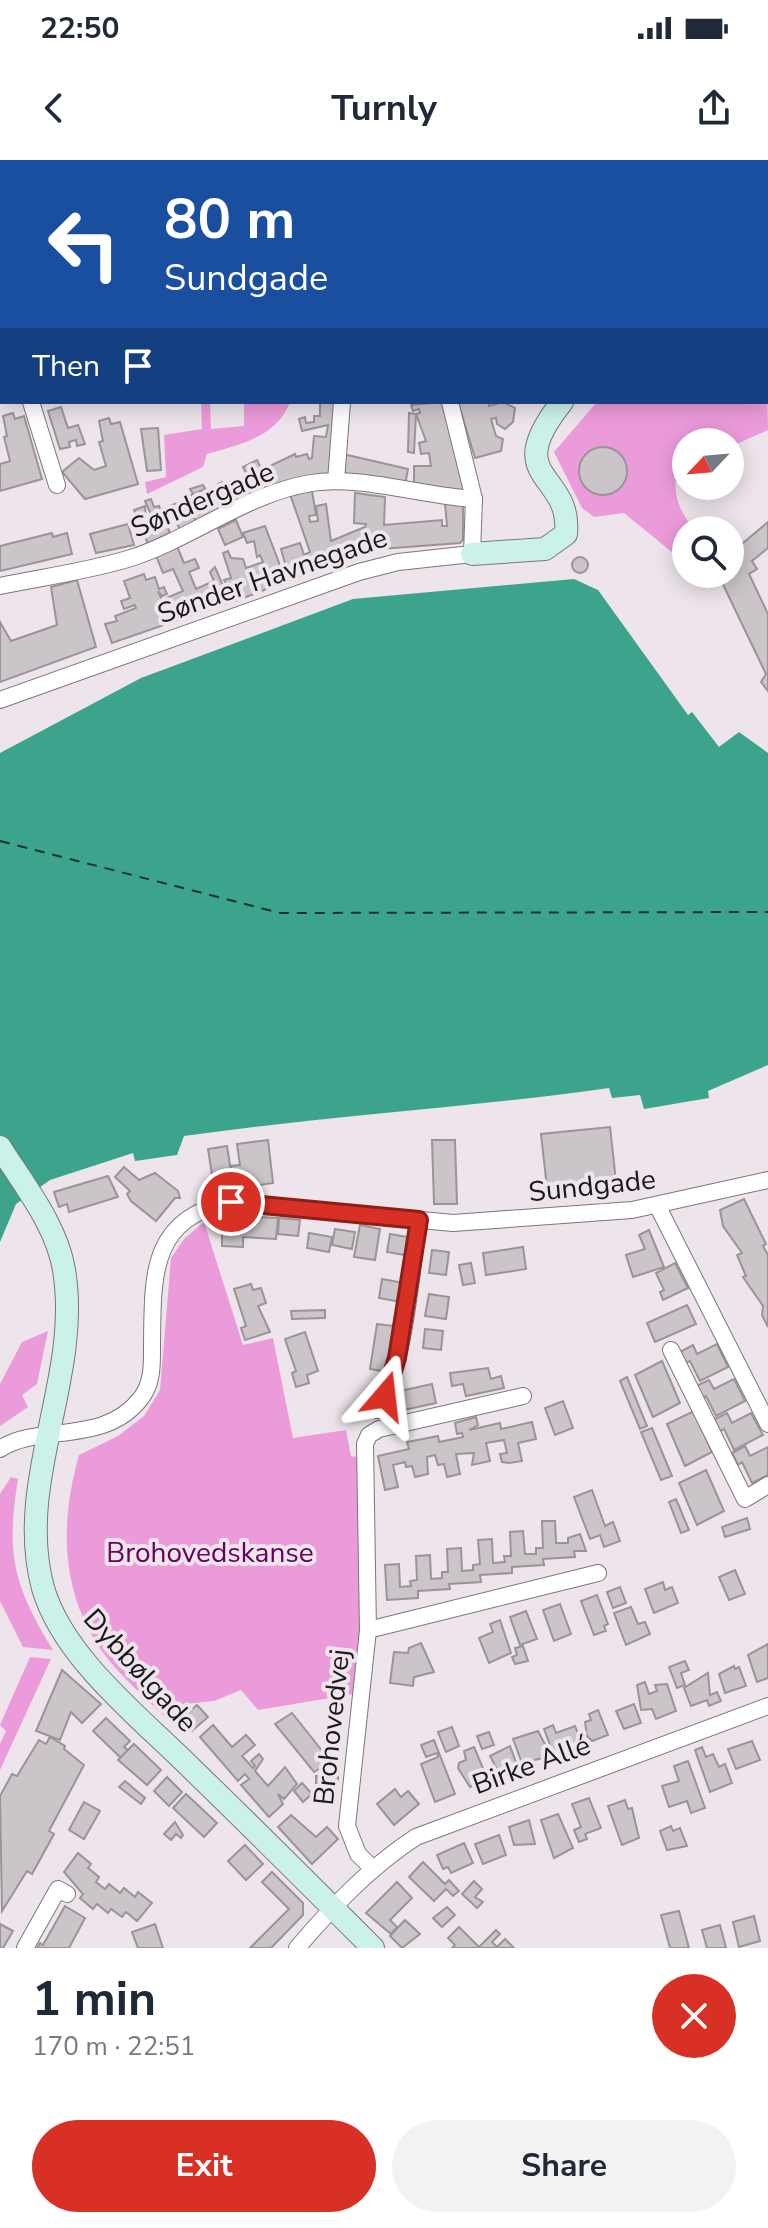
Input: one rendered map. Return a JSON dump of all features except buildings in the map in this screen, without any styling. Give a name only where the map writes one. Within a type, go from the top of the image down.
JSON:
[{"type":"street","points":[[32,404],[57,485]]},
{"type":"street","points":[[336,481],[342,404]]},
{"type":"street","points":[[450,404],[474,499],[472,554]]},
{"type":"street","name":"Sønder Havnegade","points":[[0,700],[359,572],[398,562],[545,549],[566,534],[568,517],[541,470],[535,445],[540,429],[560,404]]},
{"type":"street","name":"Søndergade","points":[[0,586],[132,557],[259,500],[302,485],[336,481],[438,497],[474,499]]},
{"type":"street","name":"Dybbølgade","points":[[0,1147],[48,1225],[64,1270],[67,1309],[37,1507],[38,1564],[44,1591],[68,1640],[94,1671],[373,1948]]},
{"type":"street","name":"Sundgade","points":[[0,1449],[19,1440],[49,1437],[109,1422],[141,1399],[149,1383],[152,1365],[153,1277],[160,1253],[171,1234],[206,1207],[231,1202],[467,1222],[657,1205],[768,1180]]},
{"type":"street","points":[[657,1205],[768,1424]]},
{"type":"street","points":[[377,1410],[385,1396],[397,1358],[419,1220]]},
{"type":"street","points":[[671,1350],[745,1499],[768,1485]]},
{"type":"street","name":"Brohovedvej","points":[[373,1869],[358,1854],[347,1826],[368,1630],[363,1453],[369,1435],[379,1429],[523,1396]]},
{"type":"street","name":"Brohovedvej","points":[[368,1630],[598,1573]]},
{"type":"street","name":"Birke Allé","points":[[297,1948],[332,1907],[373,1869],[396,1850],[442,1825],[768,1706]]},
{"type":"street","points":[[25,1948],[58,1889],[67,1894]]},
{"type":"green space","points":[[201,404],[210,404],[211,429],[244,426],[244,404],[289,404],[276,424],[256,438],[207,454],[203,467],[147,494],[145,482],[166,477],[164,435],[202,429]]},
{"type":"green space","points":[[595,404],[767,404],[768,430],[744,441],[744,428],[672,428],[672,500],[678,500],[685,516],[672,516],[672,552],[624,513],[594,517],[582,508],[554,452]]},
{"type":"green space","name":"Brohovedskanse","points":[[204,1222],[243,1345],[273,1338],[293,1438],[346,1430],[351,1456],[357,1457],[360,1635],[354,1694],[258,1710],[241,1690],[214,1701],[175,1705],[166,1718],[116,1669],[88,1628],[71,1581],[67,1531],[79,1455],[118,1436],[144,1416],[160,1390],[171,1258],[184,1239]]},
{"type":"green space","points":[[48,1331],[37,1384],[22,1395],[28,1407],[0,1426],[0,1384],[22,1342]]},
{"type":"green space","points":[[11,1477],[18,1479],[13,1528],[16,1568],[29,1606],[53,1650],[23,1647],[0,1601],[0,1494]]},
{"type":"green space","points":[[30,1657],[51,1659],[0,1770],[0,1744],[6,1731],[0,1725]]},
{"type":"shaded area","points":[[574,579],[598,590],[688,715],[692,712],[719,747],[739,732],[768,753],[768,1065],[708,1091],[709,1098],[644,1109],[640,1095],[612,1098],[609,1088],[184,1136],[177,1155],[135,1161],[133,1153],[50,1180],[16,1204],[0,1242],[0,753],[141,678],[353,599]]},
{"type":"ferry route","points":[[0,841],[280,913],[768,912]]},
{"type":"route","points":[[231,1202],[419,1220],[397,1358],[385,1396]]}]
